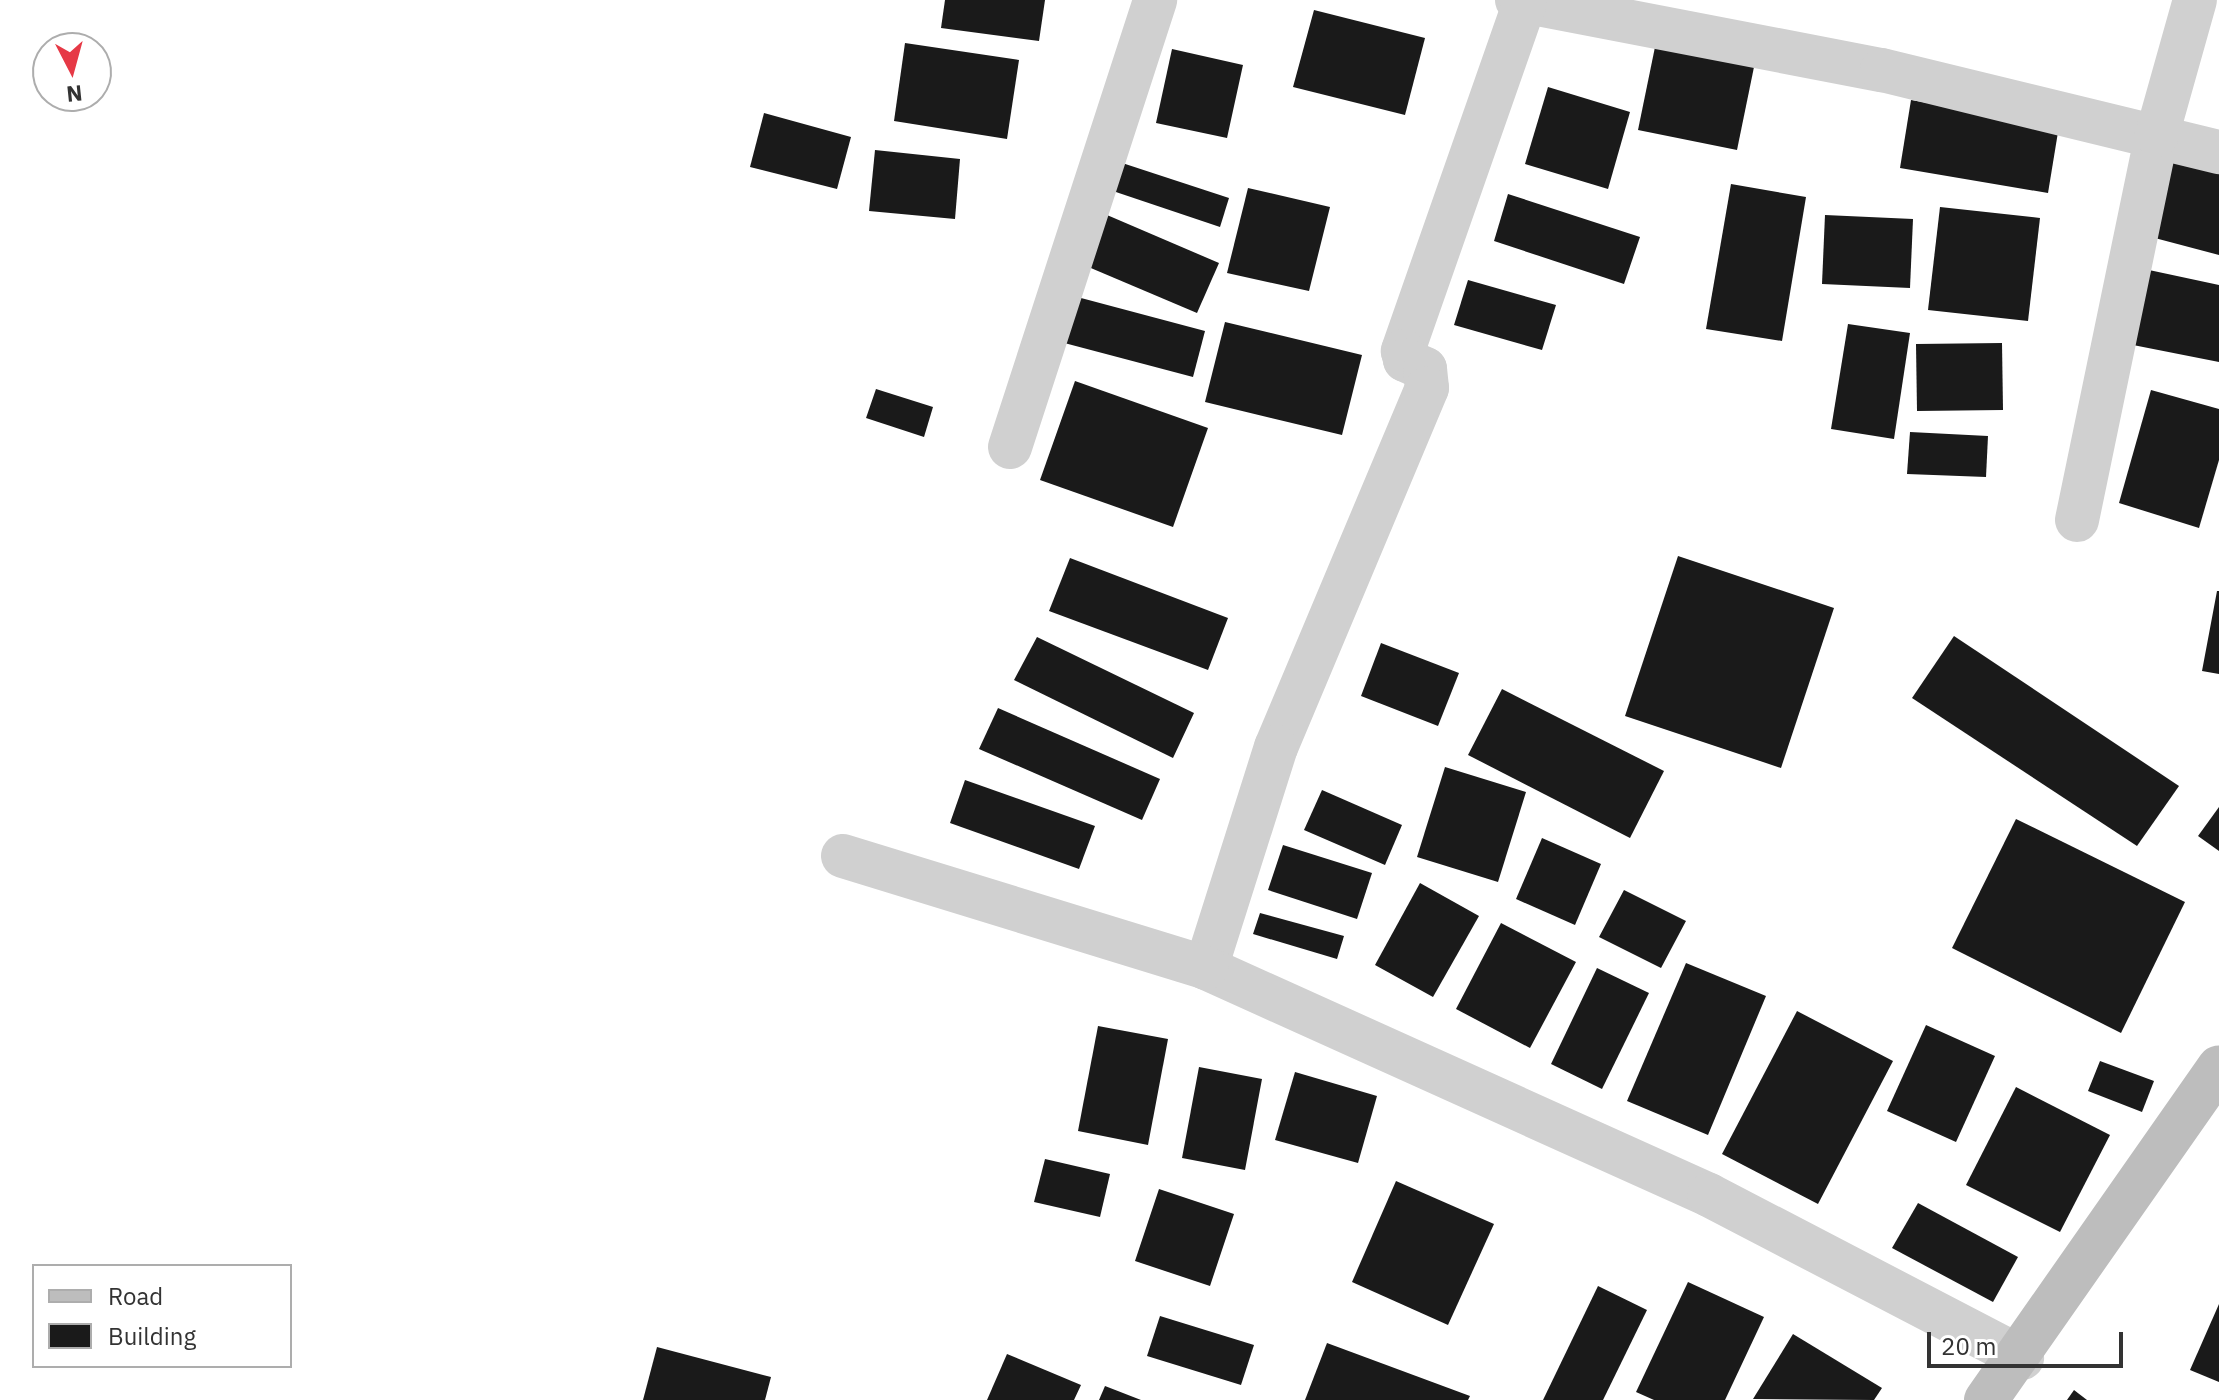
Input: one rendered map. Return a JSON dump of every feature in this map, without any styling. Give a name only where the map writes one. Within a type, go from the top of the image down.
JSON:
[{"type":"main road","points":[[1986,1400],[2022,1358],[2219,1067]]},
{"type":"street","points":[[1010,447],[1155,0]]},
{"type":"street","points":[[2077,520],[2157,135],[2195,0]]},
{"type":"street","points":[[1206,968],[1276,747],[1427,388],[1425,369],[1405,360],[1403,351],[1521,1],[1882,70],[2219,152]]},
{"type":"street","points":[[843,856],[1206,968],[1709,1195],[2022,1358]]},
{"type":"building","points":[[945,0],[1045,0],[1039,41],[941,28]]},
{"type":"building","points":[[1314,10],[1425,38],[1405,115],[1293,87]]},
{"type":"building","points":[[905,43],[1019,60],[1007,139],[894,121]]},
{"type":"building","points":[[1655,47],[1754,67],[1737,150],[1638,130]]},
{"type":"building","points":[[1172,49],[1243,65],[1227,138],[1156,123]]},
{"type":"building","points":[[1548,87],[1630,112],[1608,189],[1525,164]]},
{"type":"building","points":[[1911,100],[2059,126],[2048,193],[1900,168]]},
{"type":"building","points":[[764,113],[851,137],[837,189],[750,167]]},
{"type":"building","points":[[875,150],[960,159],[955,219],[869,211]]},
{"type":"building","points":[[2173,153],[2219,165],[2219,255],[2151,237]]},
{"type":"building","points":[[1110,159],[1229,198],[1220,227],[1101,187]]},
{"type":"building","points":[[1731,184],[1806,197],[1782,341],[1706,329]]},
{"type":"building","points":[[1248,188],[1330,207],[1309,291],[1227,273]]},
{"type":"building","points":[[1508,194],[1640,237],[1624,284],[1494,241]]},
{"type":"building","points":[[1940,207],[2040,218],[2028,321],[1928,310]]},
{"type":"building","points":[[1100,212],[1219,263],[1197,313],[1079,263]]},
{"type":"building","points":[[1825,215],[1913,219],[1910,288],[1822,284]]},
{"type":"building","points":[[2149,270],[2219,285],[2219,362],[2133,345]]},
{"type":"building","points":[[1468,280],[1556,305],[1542,350],[1454,325]]},
{"type":"building","points":[[1066,294],[1205,331],[1193,377],[1053,340]]},
{"type":"building","points":[[1225,322],[1362,355],[1342,435],[1205,402]]},
{"type":"building","points":[[1848,324],[1910,333],[1894,439],[1831,429]]},
{"type":"building","points":[[2002,343],[2003,410],[1917,411],[1916,344]]},
{"type":"building","points":[[1075,381],[1208,428],[1173,527],[1040,480]]},
{"type":"building","points":[[876,389],[933,407],[924,437],[866,418]]},
{"type":"building","points":[[2151,390],[2219,409],[2219,460],[2199,528],[2119,503]]},
{"type":"building","points":[[1910,432],[1988,436],[1986,477],[1907,474]]},
{"type":"building","points":[[1678,556],[1834,608],[1781,768],[1625,716]]},
{"type":"building","points":[[1070,558],[1228,618],[1208,670],[1049,611]]},
{"type":"building","points":[[2219,591],[2219,674],[2202,671]]},
{"type":"building","points":[[1954,636],[2179,786],[2137,846],[1912,698]]},
{"type":"building","points":[[1037,637],[1194,713],[1173,758],[1014,680]]},
{"type":"building","points":[[1381,643],[1459,673],[1438,726],[1361,696]]},
{"type":"building","points":[[1502,689],[1664,771],[1630,838],[1468,755]]},
{"type":"building","points":[[998,708],[1160,779],[1142,820],[979,749]]},
{"type":"building","points":[[1445,767],[1526,792],[1498,882],[1417,857]]},
{"type":"building","points":[[965,780],[1095,826],[1079,869],[950,823]]},
{"type":"building","points":[[1322,790],[1402,825],[1385,865],[1304,830]]},
{"type":"building","points":[[2219,807],[2219,851],[2198,836]]},
{"type":"building","points":[[2016,819],[2185,902],[2121,1033],[1952,948]]},
{"type":"building","points":[[1542,838],[1601,864],[1575,925],[1516,899]]},
{"type":"building","points":[[1283,845],[1372,873],[1357,919],[1268,890]]},
{"type":"building","points":[[1420,883],[1479,916],[1433,997],[1375,965]]},
{"type":"building","points":[[1624,890],[1686,921],[1661,968],[1599,937]]},
{"type":"building","points":[[1260,913],[1344,936],[1337,959],[1253,934]]},
{"type":"building","points":[[1501,923],[1576,962],[1530,1048],[1456,1009]]},
{"type":"building","points":[[1686,963],[1766,996],[1708,1135],[1627,1101]]},
{"type":"building","points":[[1597,968],[1649,993],[1602,1089],[1551,1064]]},
{"type":"building","points":[[1797,1011],[1893,1061],[1818,1204],[1722,1154]]},
{"type":"building","points":[[1926,1025],[1995,1056],[1956,1142],[1887,1111]]},
{"type":"building","points":[[1098,1026],[1168,1039],[1148,1145],[1078,1131]]},
{"type":"building","points":[[2100,1061],[2154,1081],[2142,1112],[2088,1091]]},
{"type":"building","points":[[1199,1067],[1262,1079],[1245,1170],[1182,1158]]},
{"type":"building","points":[[1295,1072],[1377,1096],[1358,1163],[1275,1140]]},
{"type":"building","points":[[2016,1087],[2110,1135],[2060,1232],[1966,1185]]},
{"type":"building","points":[[1045,1159],[1110,1174],[1100,1217],[1034,1202]]},
{"type":"building","points":[[1396,1181],[1494,1224],[1448,1325],[1352,1282]]},
{"type":"building","points":[[1159,1189],[1234,1214],[1210,1286],[1135,1261]]},
{"type":"building","points":[[1918,1203],[2018,1257],[1993,1302],[1892,1248]]},
{"type":"building","points":[[1688,1282],[1764,1317],[1725,1400],[1654,1400],[1636,1392]]},
{"type":"building","points":[[1598,1286],[1647,1310],[1603,1400],[1543,1400]]},
{"type":"building","points":[[2219,1304],[2219,1382],[2190,1370]]},
{"type":"building","points":[[1160,1316],[1254,1345],[1241,1385],[1147,1356]]},
{"type":"building","points":[[1793,1334],[1882,1388],[1874,1400],[1753,1399]]},
{"type":"building","points":[[1327,1343],[1470,1396],[1468,1400],[1305,1400]]},
{"type":"building","points":[[657,1347],[771,1377],[765,1400],[643,1400]]},
{"type":"building","points":[[1007,1354],[1081,1385],[1074,1400],[987,1400]]},
{"type":"building","points":[[1105,1386],[1141,1400],[1099,1400]]},
{"type":"building","points":[[2074,1390],[2087,1400],[2067,1400]]}]
